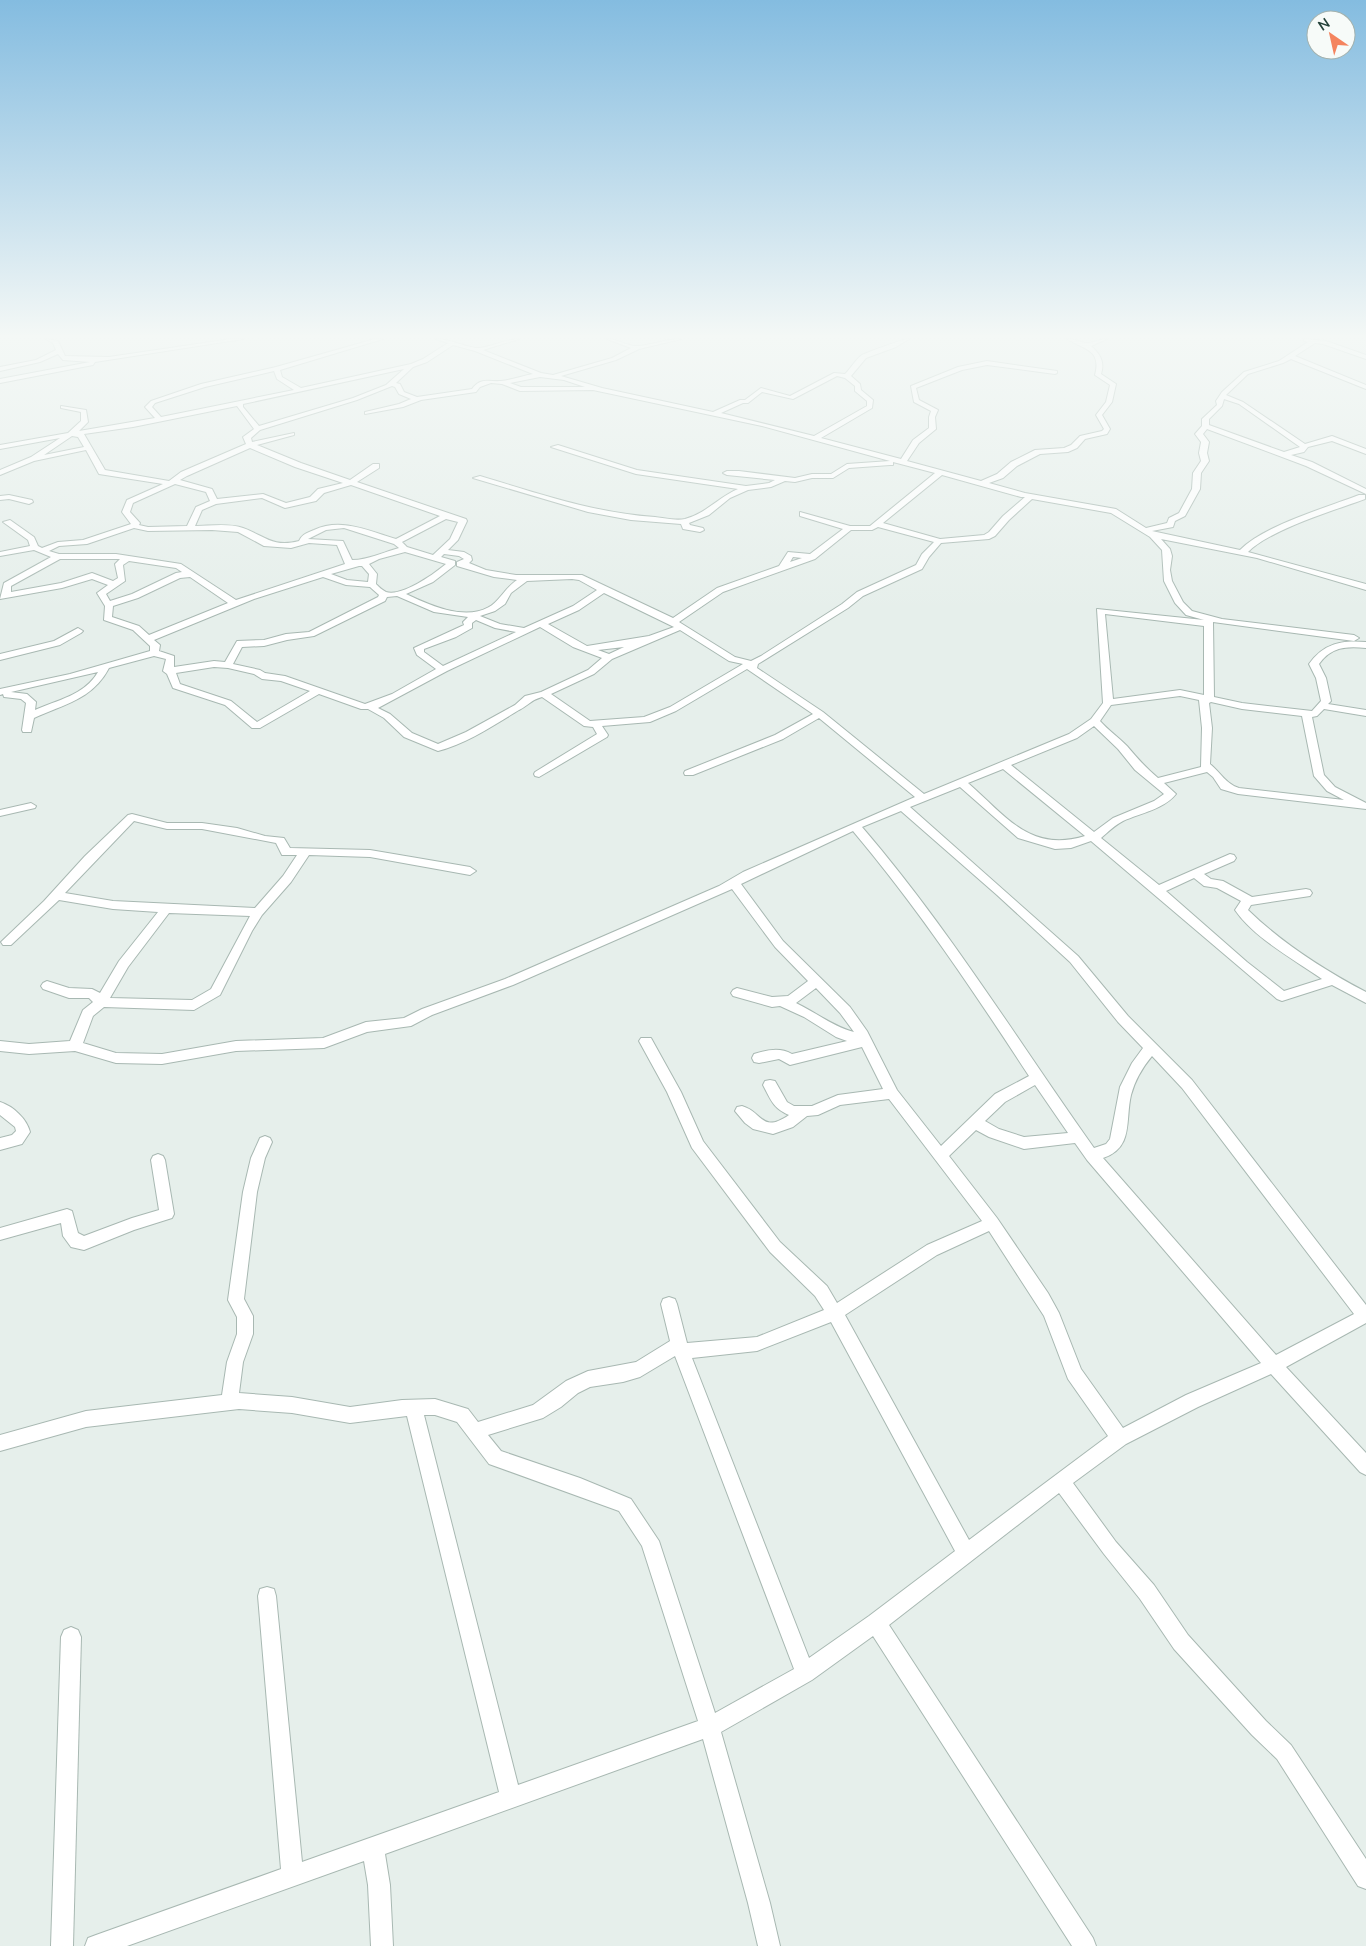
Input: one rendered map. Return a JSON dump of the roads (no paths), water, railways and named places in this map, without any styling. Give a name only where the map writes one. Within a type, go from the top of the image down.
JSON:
[{"type":"street","points":[[0,473],[14,469],[77,430]]},
{"type":"street","points":[[0,447],[101,430]]},
{"type":"street","points":[[257,430],[247,437],[250,445],[298,465],[463,521],[454,540],[434,559]]},
{"type":"street","points":[[783,430],[900,463],[1031,496],[1113,511],[1149,532],[1166,549],[1168,556],[1166,570],[1168,581],[1179,603],[1189,613],[1208,622]]},
{"type":"street","points":[[814,439],[829,430]]},
{"type":"street","points":[[850,466],[900,463],[916,442],[931,430]]},
{"type":"street","points":[[983,484],[1000,476],[1014,464],[1038,452],[1064,450],[1074,446],[1075,441],[1080,438],[1105,434],[1107,430]]},
{"type":"street","points":[[1149,532],[1170,525],[1172,520],[1182,514],[1196,489],[1198,473],[1205,461],[1203,452],[1205,442],[1199,434],[1203,430]]},
{"type":"street","points":[[1216,430],[1309,464],[1364,495]]},
{"type":"street","points":[[1279,430],[1304,446]]},
{"type":"street","points":[[73,434],[82,435],[87,448],[102,472],[125,474],[138,479],[172,482],[209,490],[214,502]]},
{"type":"street","points":[[134,526],[136,523],[126,512],[130,502],[172,482],[184,474],[250,445],[292,434]]},
{"type":"street","points":[[1283,455],[1301,450],[1304,446],[1324,442],[1332,438],[1366,452]]},
{"type":"street","points":[[555,447],[636,472],[748,488]]},
{"type":"street","points":[[26,462],[87,448]]},
{"type":"street","points":[[727,473],[763,475],[795,480],[812,476],[833,476],[850,466],[864,452]]},
{"type":"street","points":[[190,528],[199,509],[214,502],[263,496],[285,506],[313,499],[321,492],[351,483],[376,466]]},
{"type":"street","points":[[803,514],[849,528],[872,528],[940,473]]},
{"type":"street","points":[[748,488],[757,478],[763,475]]},
{"type":"street","points":[[476,478],[588,510],[631,518],[685,522],[706,514],[727,496],[748,488],[771,484],[784,479]]},
{"type":"street","points":[[1242,553],[1250,544],[1282,528],[1364,495]]},
{"type":"street","points":[[876,524],[909,534],[928,537],[939,542],[986,537],[992,534],[1006,518],[1031,496]]},
{"type":"street","points":[[0,498],[9,497],[29,502]]},
{"type":"street","points":[[397,542],[444,516]]},
{"type":"street","points":[[7,522],[31,539],[38,549],[58,557],[116,556],[178,566],[234,603]]},
{"type":"street","points":[[685,522],[686,527],[700,530]]},
{"type":"street","points":[[0,554],[38,549],[58,544],[84,542],[134,526],[148,529],[240,530],[267,544],[291,546],[309,541],[340,543],[347,556],[348,563],[361,563],[373,574],[372,585]]},
{"type":"street","points":[[303,543],[305,537],[324,528],[344,526],[397,542],[405,549],[434,559],[463,564],[472,569],[526,578],[549,579],[577,576],[677,625],[732,659],[753,664]]},
{"type":"street","points":[[373,705],[373,709],[387,716],[408,735],[438,748],[470,734],[518,707],[528,698],[544,694],[591,672],[609,657],[677,625],[720,590],[782,568],[790,554],[812,557],[849,528]]},
{"type":"street","points":[[1149,532],[1242,553],[1366,587]]},
{"type":"street","points":[[544,694],[588,724],[646,720],[673,709],[740,669],[753,664],[845,606],[860,594],[919,567],[939,542]]},
{"type":"street","points":[[148,639],[192,623],[234,603],[405,549]]},
{"type":"street","points":[[442,551],[461,554],[468,558],[463,564]]},
{"type":"street","points":[[3,595],[7,585],[58,557]]},
{"type":"street","points":[[126,559],[119,564],[122,579],[101,593],[108,605],[107,618],[136,628],[155,645],[154,653]]},
{"type":"street","points":[[322,574],[339,580],[372,585],[384,594],[421,586],[452,563]]},
{"type":"street","points":[[108,605],[135,596],[179,575],[189,575]]},
{"type":"street","points":[[3,595],[62,585],[92,576],[114,584]]},
{"type":"street","points":[[506,593],[504,580],[508,576]]},
{"type":"street","points":[[444,670],[420,653],[419,648],[454,635],[469,626],[467,622],[471,616],[496,608],[502,602],[502,598],[506,593],[526,578]]},
{"type":"street","points":[[292,584],[315,584],[339,580]]},
{"type":"street","points":[[171,671],[214,664],[228,664],[257,672],[262,676],[282,678],[364,707],[403,692],[524,631],[576,608],[604,590]]},
{"type":"street","points":[[400,592],[400,595],[431,608],[471,616],[498,626],[524,631]]},
{"type":"street","points":[[228,664],[240,644],[264,643],[286,637],[311,634],[382,599],[384,594]]},
{"type":"street","points":[[0,1046],[29,1048],[75,1046],[116,1058],[162,1059],[236,1046],[324,1042],[366,1027],[406,1023],[427,1012],[517,978],[734,883],[855,826],[1073,736],[1095,721],[1108,703],[1100,611],[1235,624],[1366,640]]},
{"type":"street","points":[[1208,622],[1206,700],[1203,705],[1207,713],[1205,765],[1217,775],[1225,787],[1238,791],[1365,806]]},
{"type":"street","points":[[541,624],[576,645],[609,657]]},
{"type":"street","points":[[0,657],[57,643],[78,631]]},
{"type":"street","points":[[584,647],[606,647],[652,638]]},
{"type":"street","points":[[1108,703],[1180,693],[1206,700],[1272,711],[1314,714],[1326,701],[1314,664],[1322,652],[1347,643],[1366,645]]},
{"type":"street","points":[[0,693],[72,676],[154,653],[171,658],[168,671],[171,671],[176,686],[228,703],[256,726],[317,691]]},
{"type":"street","points":[[753,664],[752,669],[820,714],[923,798]]},
{"type":"street","points":[[29,716],[49,706],[76,699],[101,677],[106,666]]},
{"type":"street","points":[[0,693],[24,696],[31,702],[27,730]]},
{"type":"street","points":[[1320,706],[1366,713]]},
{"type":"street","points":[[1306,713],[1319,776],[1331,789],[1365,806]]},
{"type":"street","points":[[689,773],[779,737],[820,714]]},
{"type":"street","points":[[961,782],[1022,836],[1055,845],[1071,844],[1094,837],[1117,820],[1158,803],[1171,794],[1139,768],[1122,747],[1106,734],[1095,721]]},
{"type":"street","points":[[539,774],[603,734],[596,724]]},
{"type":"street","points":[[1004,764],[1158,890],[1243,965],[1266,981],[1282,996],[1334,980]]},
{"type":"street","points":[[1156,782],[1209,768]]},
{"type":"street","points":[[911,787],[947,788]]},
{"type":"street","points":[[0,813],[31,806]]},
{"type":"street","points":[[96,1946],[710,1727],[805,1673],[876,1623],[1061,1480],[1120,1438],[1192,1401],[1274,1365],[1365,1316],[1187,1084],[1123,1019],[1074,959],[1001,892],[902,806]]},
{"type":"street","points":[[2,945],[55,895],[89,858],[132,817],[167,826],[202,826],[280,840],[286,852],[341,851],[383,855],[470,871]]},
{"type":"street","points":[[855,826],[889,866],[967,972],[1037,1078],[1092,1154],[1274,1365],[1366,1466]]},
{"type":"street","points":[[48,986],[69,993],[92,994],[101,1002],[194,1005],[204,1000],[216,992],[246,931],[258,912],[287,879],[306,851]]},
{"type":"street","points":[[1158,890],[1230,858]]},
{"type":"street","points":[[1196,873],[1208,884],[1219,884],[1250,901]]},
{"type":"street","points":[[734,883],[779,944],[845,1010],[865,1041],[892,1093],[992,1223],[1051,1313],[1074,1374],[1120,1438]]},
{"type":"street","points":[[1306,893],[1246,902],[1241,910],[1269,936],[1334,980],[1366,998]]},
{"type":"street","points":[[55,895],[113,905],[258,912]]},
{"type":"street","points":[[75,1046],[88,1013],[101,1002],[123,964],[166,909]]},
{"type":"street","points":[[737,993],[772,1002],[791,1000],[817,981]]},
{"type":"street","points":[[780,1001],[809,1014],[841,1034],[865,1041]]},
{"type":"street","points":[[646,1041],[674,1092],[697,1144],[775,1247],[821,1291],[835,1313],[967,1554]]},
{"type":"street","points":[[759,1058],[781,1054],[790,1060],[865,1041]]},
{"type":"street","points":[[1092,1154],[1103,1154],[1112,1147],[1120,1135],[1123,1120],[1122,1102],[1128,1084],[1138,1062],[1151,1048]]},
{"type":"street","points":[[941,1155],[1010,1091],[1037,1078]]},
{"type":"street","points":[[770,1085],[782,1106],[804,1111],[813,1111],[838,1100],[892,1093]]},
{"type":"street","points":[[0,1107],[21,1124],[23,1132],[17,1140],[0,1144]]},
{"type":"street","points":[[742,1111],[750,1120],[768,1128],[784,1127],[804,1111]]},
{"type":"street","points":[[975,1122],[994,1133],[1024,1143],[1080,1137]]},
{"type":"street","points":[[228,1402],[235,1362],[245,1334],[245,1316],[236,1300],[244,1254],[250,1192],[258,1158],[265,1142]]},
{"type":"street","points":[[0,1234],[68,1215],[71,1236],[76,1242],[84,1243],[132,1224],[167,1214],[158,1160]]},
{"type":"street","points":[[474,1431],[537,1412],[588,1378],[623,1374],[640,1369],[680,1348],[757,1344],[835,1313],[932,1250],[992,1223]]},
{"type":"street","points":[[669,1304],[680,1348],[805,1673]]},
{"type":"street","points":[[0,1443],[86,1419],[239,1401],[292,1405],[350,1415],[413,1407],[435,1407],[462,1415],[495,1458],[580,1486],[624,1505],[650,1541],[710,1727],[759,1903],[769,1946]]},
{"type":"street","points":[[413,1407],[511,1798]]},
{"type":"street","points":[[1061,1480],[1100,1535],[1147,1592],[1181,1642],[1259,1728],[1284,1752],[1366,1878]]},
{"type":"street","points":[[267,1596],[292,1876]]},
{"type":"street","points":[[876,1623],[1085,1946]]},
{"type":"street","points":[[62,1946],[71,1637]]},
{"type":"street","points":[[373,1847],[379,1885],[382,1946]]}]
